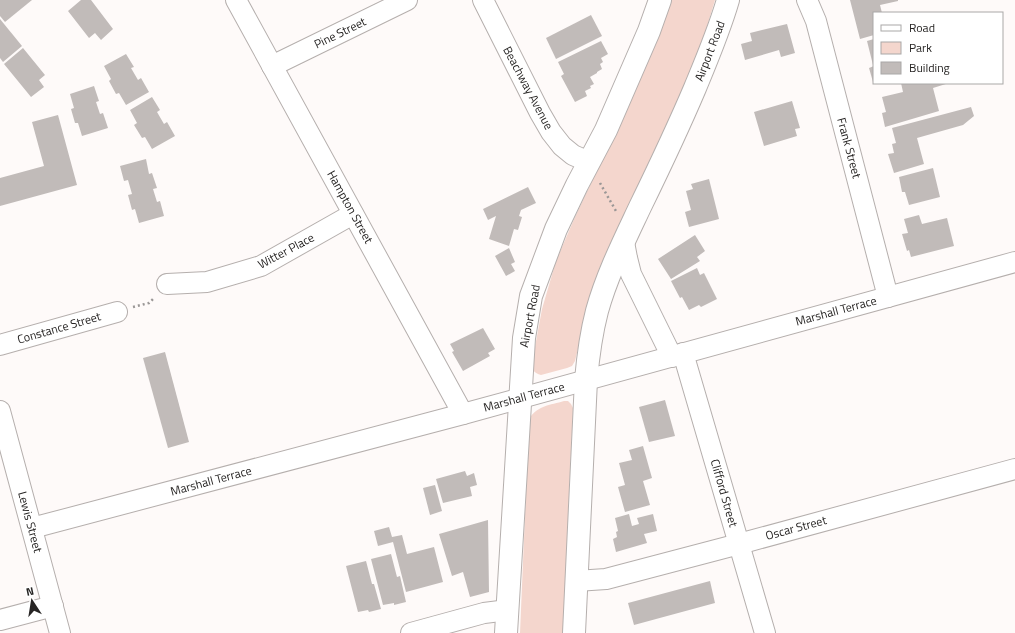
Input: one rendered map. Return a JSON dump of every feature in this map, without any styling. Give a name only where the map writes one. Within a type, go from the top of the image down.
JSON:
[{"type":"main road","name":"Airport Road","points":[[506,633],[524,338],[532,296],[556,229],[606,130],[649,31],[660,0]]},
{"type":"main road","name":"Airport Road","points":[[574,633],[586,380],[590,339],[607,281],[698,81],[722,20],[728,0]]},
{"type":"street","name":"Hampton Street","points":[[236,0],[463,414]]},
{"type":"street","name":"Pine Street","points":[[272,66],[407,0]]},
{"type":"street","name":"Beachway Avenue","points":[[483,0],[551,132],[562,146],[587,166]]},
{"type":"street","name":"Frank Street","points":[[807,0],[816,20],[888,297]]},
{"type":"street","name":"Witter Place","points":[[167,284],[207,282],[261,266],[353,214]]},
{"type":"street","points":[[626,237],[626,258],[631,274],[677,355]]},
{"type":"street","name":"Marshall Terrace","points":[[32,528],[463,414],[1015,262]]},
{"type":"street","name":"Constance Street","points":[[0,345],[117,312]]},
{"type":"street","name":"Clifford Street","points":[[677,355],[740,544],[765,633]]},
{"type":"street","name":"Lewis Street","points":[[0,411],[60,633]]},
{"type":"street","name":"Oscar Street","points":[[576,581],[606,579],[740,544],[1015,468]]},
{"type":"street","points":[[0,620],[53,606]]},
{"type":"street","points":[[411,633],[484,613],[508,610]]},
{"type":"path","points":[[587,166],[599,180],[626,237]]},
{"type":"path","points":[[117,312],[149,303],[167,284]]},
{"type":"green space","points":[[670,0],[715,0],[702,43],[689,76],[619,226],[582,332],[575,361],[572,366],[541,375],[534,371],[532,368],[532,363],[542,309],[556,261],[600,164]]},
{"type":"green space","points":[[568,401],[573,408],[563,633],[520,633],[529,420],[539,409]]},
{"type":"building","points":[[0,0],[32,0],[5,22],[0,16]]},
{"type":"building","points":[[81,0],[91,0],[113,29],[101,40],[95,33],[89,38],[68,11]]},
{"type":"building","points":[[850,0],[898,0],[880,5],[882,12],[873,12],[873,35],[860,39]]},
{"type":"building","points":[[591,15],[602,36],[556,59],[546,38]]},
{"type":"building","points":[[0,19],[22,46],[3,62],[0,58]]},
{"type":"building","points":[[787,24],[795,53],[781,57],[779,50],[745,60],[741,44],[752,41],[750,33]]},
{"type":"building","points":[[873,39],[873,65],[867,41]]},
{"type":"building","points":[[601,41],[608,54],[601,58],[603,62],[600,64],[602,69],[590,77],[594,84],[590,86],[591,88],[585,91],[587,96],[575,102],[561,76],[564,74],[558,62]]},
{"type":"building","points":[[23,48],[45,75],[39,80],[44,87],[31,97],[4,64]]},
{"type":"building","points":[[126,54],[134,67],[131,68],[138,80],[141,78],[149,92],[126,105],[119,93],[116,94],[109,81],[111,79],[104,66]]},
{"type":"building","points":[[873,66],[873,82],[869,68]]},
{"type":"building","points":[[901,84],[946,84],[933,88],[939,111],[885,127],[882,113],[886,112],[882,97],[903,92]]},
{"type":"building","points":[[94,86],[99,101],[96,102],[100,114],[103,113],[108,128],[82,136],[78,123],[75,123],[71,109],[74,108],[70,94]]},
{"type":"building","points":[[152,97],[160,110],[157,112],[164,124],[167,122],[175,136],[152,149],[145,137],[142,138],[134,125],[137,123],[130,110]]},
{"type":"building","points":[[792,101],[800,128],[795,129],[797,136],[764,146],[754,112]]},
{"type":"building","points":[[971,107],[974,116],[963,125],[917,138],[924,164],[894,173],[888,154],[894,153],[892,144],[896,143],[892,128]]},
{"type":"building","points":[[58,115],[77,185],[0,206],[0,178],[44,166],[32,122]]},
{"type":"building","points":[[146,159],[149,174],[152,173],[157,188],[153,189],[157,202],[160,201],[164,216],[139,223],[135,209],[132,210],[128,195],[132,194],[128,180],[124,181],[120,166]]},
{"type":"building","points":[[933,168],[940,197],[909,205],[905,192],[902,192],[899,177]]},
{"type":"building","points":[[709,179],[719,219],[689,227],[685,212],[691,210],[686,191],[693,189],[691,184]]},
{"type":"building","points":[[528,187],[536,203],[521,210],[519,216],[522,217],[518,230],[514,229],[509,246],[489,239],[496,216],[488,220],[483,209]]},
{"type":"building","points":[[919,215],[922,224],[947,218],[954,246],[911,257],[909,250],[907,251],[902,234],[908,233],[904,219]]},
{"type":"building","points":[[695,235],[705,251],[697,257],[700,261],[671,279],[658,259]]},
{"type":"building","points":[[509,248],[515,262],[511,264],[515,271],[506,276],[495,256]]},
{"type":"building","points":[[697,268],[700,275],[704,273],[717,299],[701,307],[699,305],[689,310],[682,297],[680,298],[671,281]]},
{"type":"building","points":[[483,328],[495,349],[488,353],[490,356],[463,371],[452,352],[454,351],[450,344]]},
{"type":"building","points":[[165,352],[189,442],[168,448],[143,358]]},
{"type":"building","points":[[665,400],[675,436],[649,442],[639,407]]},
{"type":"building","points":[[643,446],[652,478],[643,481],[650,505],[625,512],[618,487],[625,485],[619,463],[632,460],[629,450]]},
{"type":"building","points":[[465,471],[467,476],[474,473],[477,485],[470,487],[472,496],[443,503],[436,479]]},
{"type":"building","points":[[435,485],[442,511],[430,515],[423,488]]},
{"type":"building","points":[[629,514],[632,526],[639,524],[637,518],[653,514],[657,531],[644,534],[647,543],[616,552],[613,539],[617,537],[616,532],[618,531],[615,518]]},
{"type":"building","points":[[488,520],[489,592],[470,597],[463,572],[452,576],[439,534]]},
{"type":"building","points":[[389,527],[392,537],[402,535],[407,554],[434,547],[443,582],[406,592],[393,542],[378,546],[374,531]]},
{"type":"building","points":[[391,554],[397,577],[400,576],[406,602],[394,605],[394,603],[383,605],[371,559]]},
{"type":"building","points":[[366,561],[381,609],[369,612],[368,610],[358,612],[346,566]]},
{"type":"building","points":[[710,581],[715,603],[634,625],[628,603]]}]
